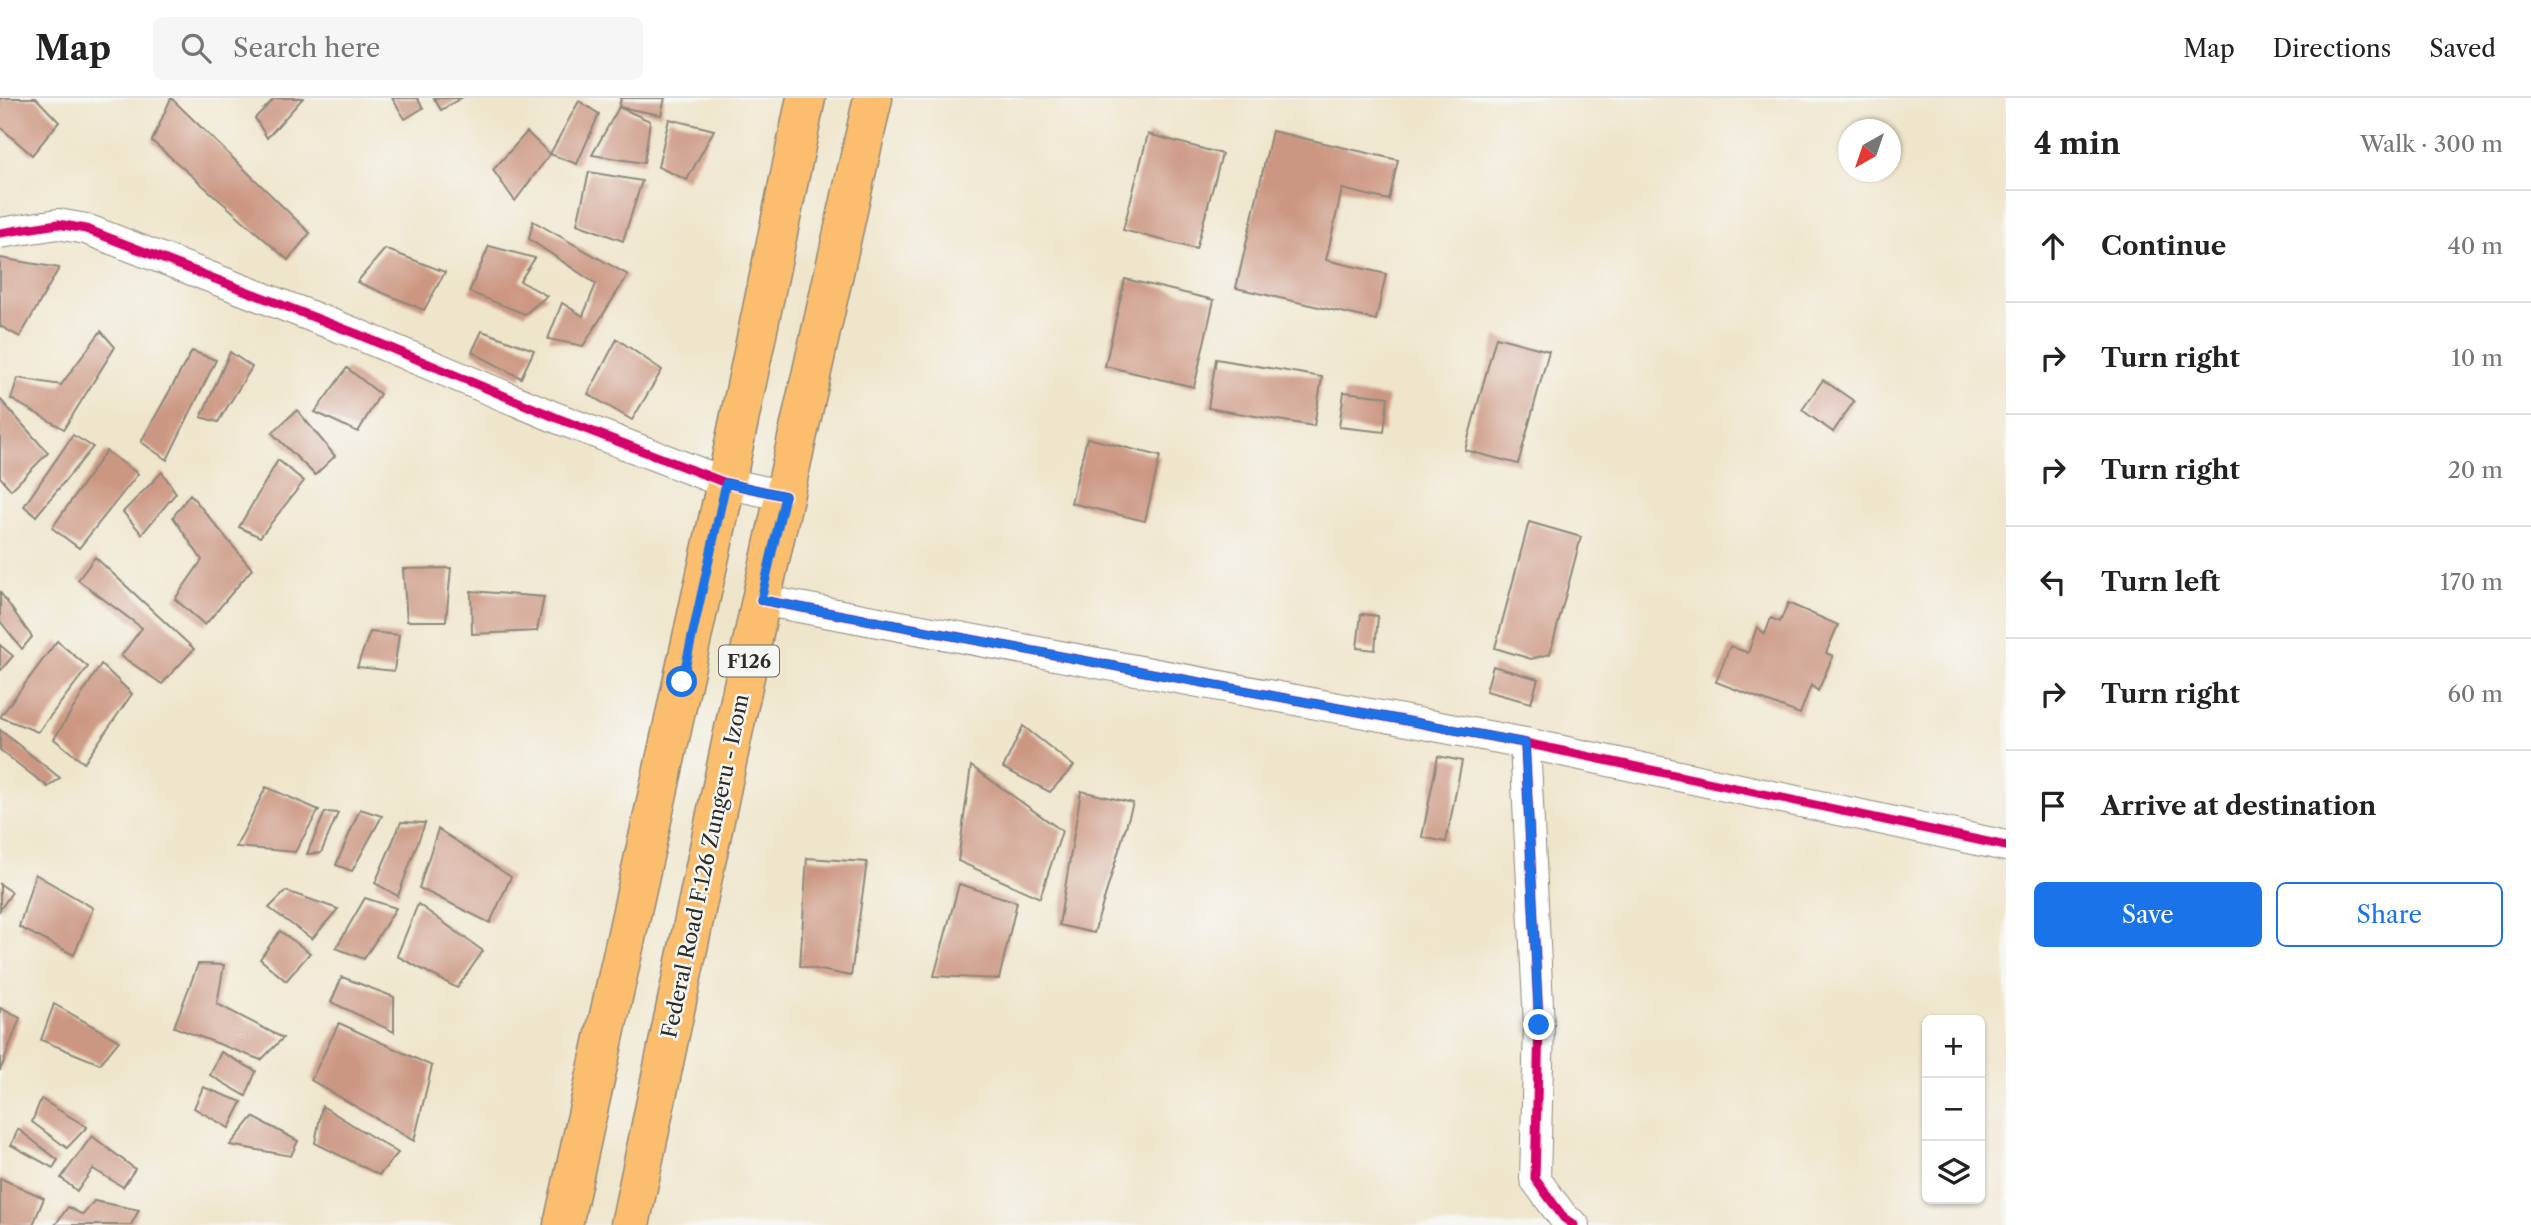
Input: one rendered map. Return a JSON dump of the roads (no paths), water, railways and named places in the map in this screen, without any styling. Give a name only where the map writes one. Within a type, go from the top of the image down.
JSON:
[{"type":"main road","name":"F126","points":[[564,1225],[726,483],[806,98]]},
{"type":"main road","name":"Federal Road F.126 Zungeru - Izom","points":[[630,1225],[761,600],[873,98]]},
{"type":"street","points":[[0,233],[58,224],[86,229],[726,483],[785,496]]},
{"type":"street","points":[[761,600],[1525,743],[2006,846]]},
{"type":"street","points":[[1525,743],[1539,1025],[1535,1179],[1564,1218],[1574,1225]]}]
